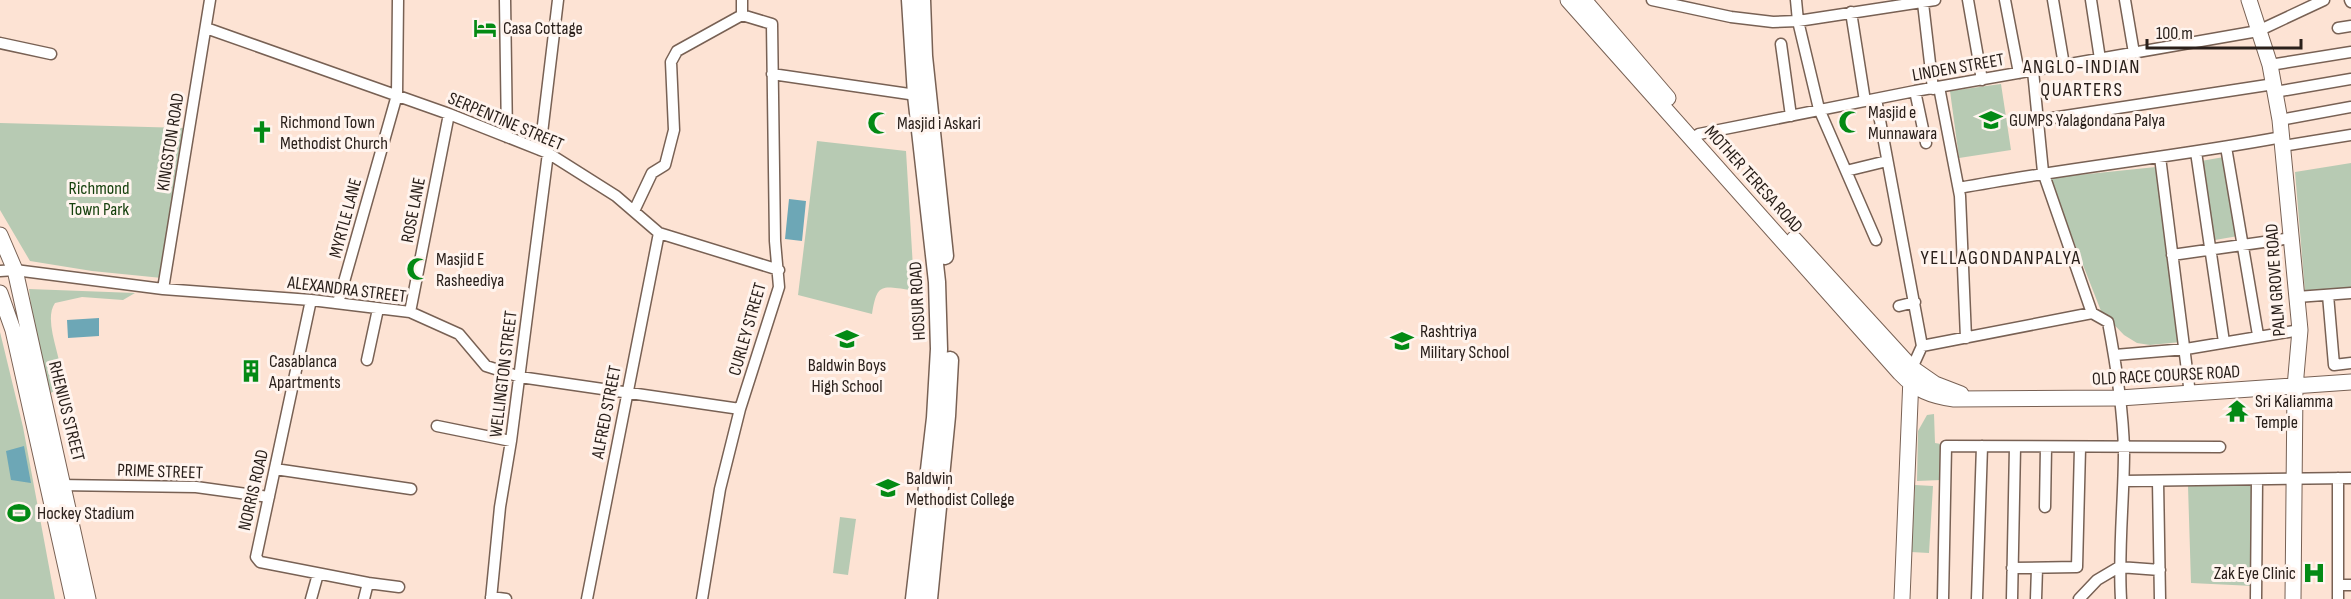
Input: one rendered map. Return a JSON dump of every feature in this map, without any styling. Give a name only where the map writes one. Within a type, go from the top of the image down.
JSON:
[{"type":"main road","name":"HOSUR ROAD","points":[[910,0],[916,95],[937,282],[939,349],[935,418],[914,599]]},
{"type":"main road","name":"HOSUR ROAD","points":[[922,0],[924,56],[942,217],[950,350],[947,416],[929,599]]},
{"type":"street","name":"KINGSTON ROAD","points":[[163,289],[210,0]]},
{"type":"street","name":"MYRTLE LANE","points":[[338,303],[397,95],[398,0]]},
{"type":"street","points":[[505,0],[507,137]]},
{"type":"street","name":"WELLINGTON STREET","points":[[491,598],[500,507],[512,441],[544,152],[558,0]]},
{"type":"street","points":[[634,211],[652,173],[665,165],[674,130],[671,62],[677,51],[742,15],[742,0]]},
{"type":"street","name":"MOTHER TERESA ROAD","points":[[1568,0],[1912,368],[1935,384],[1956,393],[1983,398]]},
{"type":"street","name":"MOTHER TERESA ROAD","points":[[1584,0],[1695,136],[1911,384],[1931,396],[1954,399],[1983,398]]},
{"type":"street","points":[[1652,0],[1731,17],[1773,21],[1798,21],[1851,12],[1880,4],[1935,0]]},
{"type":"street","points":[[1796,0],[1798,21],[1819,109],[1876,240]]},
{"type":"street","points":[[1968,0],[1982,80]]},
{"type":"street","points":[[2006,0],[2019,73]]},
{"type":"street","points":[[2053,0],[2064,65]]},
{"type":"street","points":[[2091,0],[2100,59]]},
{"type":"street","points":[[2125,0],[2134,53]]},
{"type":"street","name":"PALM GROVE ROAD","points":[[2248,0],[2270,65],[2280,120],[2300,330],[2295,387],[2296,478],[2293,599]]},
{"type":"street","name":"LINDEN STREET","points":[[1695,136],[1915,91],[2258,31],[2324,0]]},
{"type":"street","points":[[1918,2],[1959,188],[1966,338]]},
{"type":"street","points":[[1851,12],[1887,161],[1922,346],[1912,368],[1902,599]]},
{"type":"street","name":"CURLEY STREET","points":[[702,599],[720,489],[740,408],[779,287],[775,241],[772,24],[742,15]]},
{"type":"street","points":[[2338,28],[2351,26]]},
{"type":"street","name":"SERPENTINE STREET","points":[[206,28],[449,114],[544,152],[616,196],[659,233],[779,270]]},
{"type":"street","points":[[0,42],[51,54]]},
{"type":"street","points":[[1781,44],[1791,116]]},
{"type":"street","points":[[2270,65],[2351,52]]},
{"type":"street","points":[[2033,71],[2043,172],[2092,313]]},
{"type":"street","points":[[772,74],[916,95]]},
{"type":"street","points":[[2039,120],[2351,79]]},
{"type":"street","points":[[1915,91],[1926,143]]},
{"type":"street","points":[[2280,120],[2351,107]]},
{"type":"street","name":"ROSE LANE","points":[[410,312],[449,114]]},
{"type":"street","points":[[1959,188],[2043,172],[2226,147],[2351,135]]},
{"type":"street","points":[[2226,147],[2258,335]]},
{"type":"street","points":[[2196,152],[2224,342]]},
{"type":"street","points":[[2160,157],[2190,394]]},
{"type":"street","points":[[1846,171],[1887,161]]},
{"type":"street","name":"ALFRED STREET","points":[[587,599],[659,233]]},
{"type":"street","name":"RHENIUS STREET","points":[[0,235],[7,271],[25,325],[56,486],[72,599]]},
{"type":"street","points":[[2172,255],[2292,238]]},
{"type":"street","name":"ALEXANDRA STREET","points":[[7,271],[163,289],[311,300],[410,312],[459,334],[486,366],[519,377],[740,408]]},
{"type":"street","name":"RHENIUS STREET","points":[[0,293],[14,330],[88,599]]},
{"type":"street","points":[[2297,297],[2351,293]]},
{"type":"street","points":[[2328,295],[2334,365],[2351,363]]},
{"type":"street","name":"NORRIS ROAD","points":[[311,300],[256,560],[318,574],[399,587]]},
{"type":"street","points":[[1899,306],[1915,302]]},
{"type":"street","points":[[366,360],[378,309]]},
{"type":"street","points":[[1922,346],[2092,313],[2108,322],[2115,355],[2124,448],[2119,567],[2121,599]]},
{"type":"street","points":[[2115,355],[2186,349],[2258,335],[2300,330]]},
{"type":"street","name":"OLD RACE COURSE ROAD","points":[[1983,398],[2120,398],[2351,382]]},
{"type":"street","points":[[437,426],[512,441]]},
{"type":"street","points":[[1943,599],[1946,446],[2220,447]]},
{"type":"street","points":[[1977,599],[1983,446]]},
{"type":"street","points":[[2012,599],[2015,447]]},
{"type":"street","points":[[2045,507],[2046,447]]},
{"type":"street","points":[[2012,568],[2077,567],[2080,448]]},
{"type":"street","points":[[275,469],[411,489]]},
{"type":"street","points":[[2338,478],[2338,599]]},
{"type":"street","points":[[2124,482],[2351,478]]},
{"type":"street","points":[[2256,599],[2257,480]]},
{"type":"street","points":[[2158,482],[2160,599]]},
{"type":"street","name":"PRIME STREET","points":[[56,486],[196,487],[269,497]]},
{"type":"street","points":[[2036,599],[2037,567]]},
{"type":"street","points":[[2079,599],[2097,580],[2119,567],[2160,570]]},
{"type":"street","points":[[311,599],[318,574]]},
{"type":"street","points":[[364,599],[368,583]]},
{"type":"street","points":[[2338,585],[2351,585]]},
{"type":"street","points":[[491,598],[506,599]]},
{"type":"green space","points":[[2001,84],[2011,150],[1959,158],[1950,91]]},
{"type":"green space","name":"Richmond Town Park","points":[[0,123],[185,128],[162,278],[92,271],[30,261],[0,210]]},
{"type":"green space","points":[[817,141],[906,151],[913,268],[910,290],[882,289],[876,297],[872,314],[798,295]]},
{"type":"green space","points":[[2224,157],[2238,236],[2215,240],[2201,161]]},
{"type":"green space","points":[[2351,163],[2351,288],[2305,292],[2295,172]]},
{"type":"green space","points":[[2156,167],[2181,342],[2150,345],[2137,343],[2124,335],[2101,311],[2049,178]]},
{"type":"green space","points":[[29,289],[135,293],[123,300],[82,297],[55,303],[51,320],[62,385],[51,393],[34,332]]},
{"type":"green space","name":"Hockey Stadium","points":[[0,332],[23,427],[55,599],[0,599]]},
{"type":"green space","points":[[1934,414],[1935,443],[1941,444],[1941,480],[1917,481],[1918,431],[1927,415]]},
{"type":"green space","points":[[2252,484],[2253,586],[2191,583],[2188,486]]},
{"type":"green space","points":[[1915,485],[1933,486],[1929,553],[1911,552]]},
{"type":"green space","points":[[840,517],[856,519],[848,575],[833,573]]},
{"type":"water","points":[[789,199],[806,201],[802,241],[785,239]]},
{"type":"water","points":[[99,318],[99,336],[68,338],[67,320]]},
{"type":"water","points":[[24,446],[31,483],[11,480],[6,451]]},
{"type":"place","name":"Casa Cottage","points":[[485,28]]},
{"type":"place","name":"GUMPS Yalagondana Palya","points":[[1991,120]]},
{"type":"place","name":"Masjid e Munnawara","points":[[1850,122]]},
{"type":"place","name":"Masjid i Askari","points":[[879,123]]},
{"type":"place","name":"Richmond Town Methodist Church","points":[[262,132]]},
{"type":"place","name":"Masjid E Rasheediya","points":[[418,269]]},
{"type":"place","name":"Baldwin Boys High School","points":[[847,339]]},
{"type":"place","name":"Rashtriya Military School","points":[[1402,341]]},
{"type":"place","name":"Casablanca Apartments","points":[[251,371]]},
{"type":"place","name":"Sri Kaliamma Temple","points":[[2237,411]]},
{"type":"place","name":"Baldwin Methodist College","points":[[888,488]]},
{"type":"place","name":"Hockey Stadium","points":[[19,513]]},
{"type":"place","name":"Zak Eye Clinic","points":[[2314,573]]},
{"type":"district","name":"ANGLO-INDIAN QUARTERS","points":[[2082,78]]},
{"type":"district","name":"YELLAGONDANPALYA","points":[[2001,257]]}]
